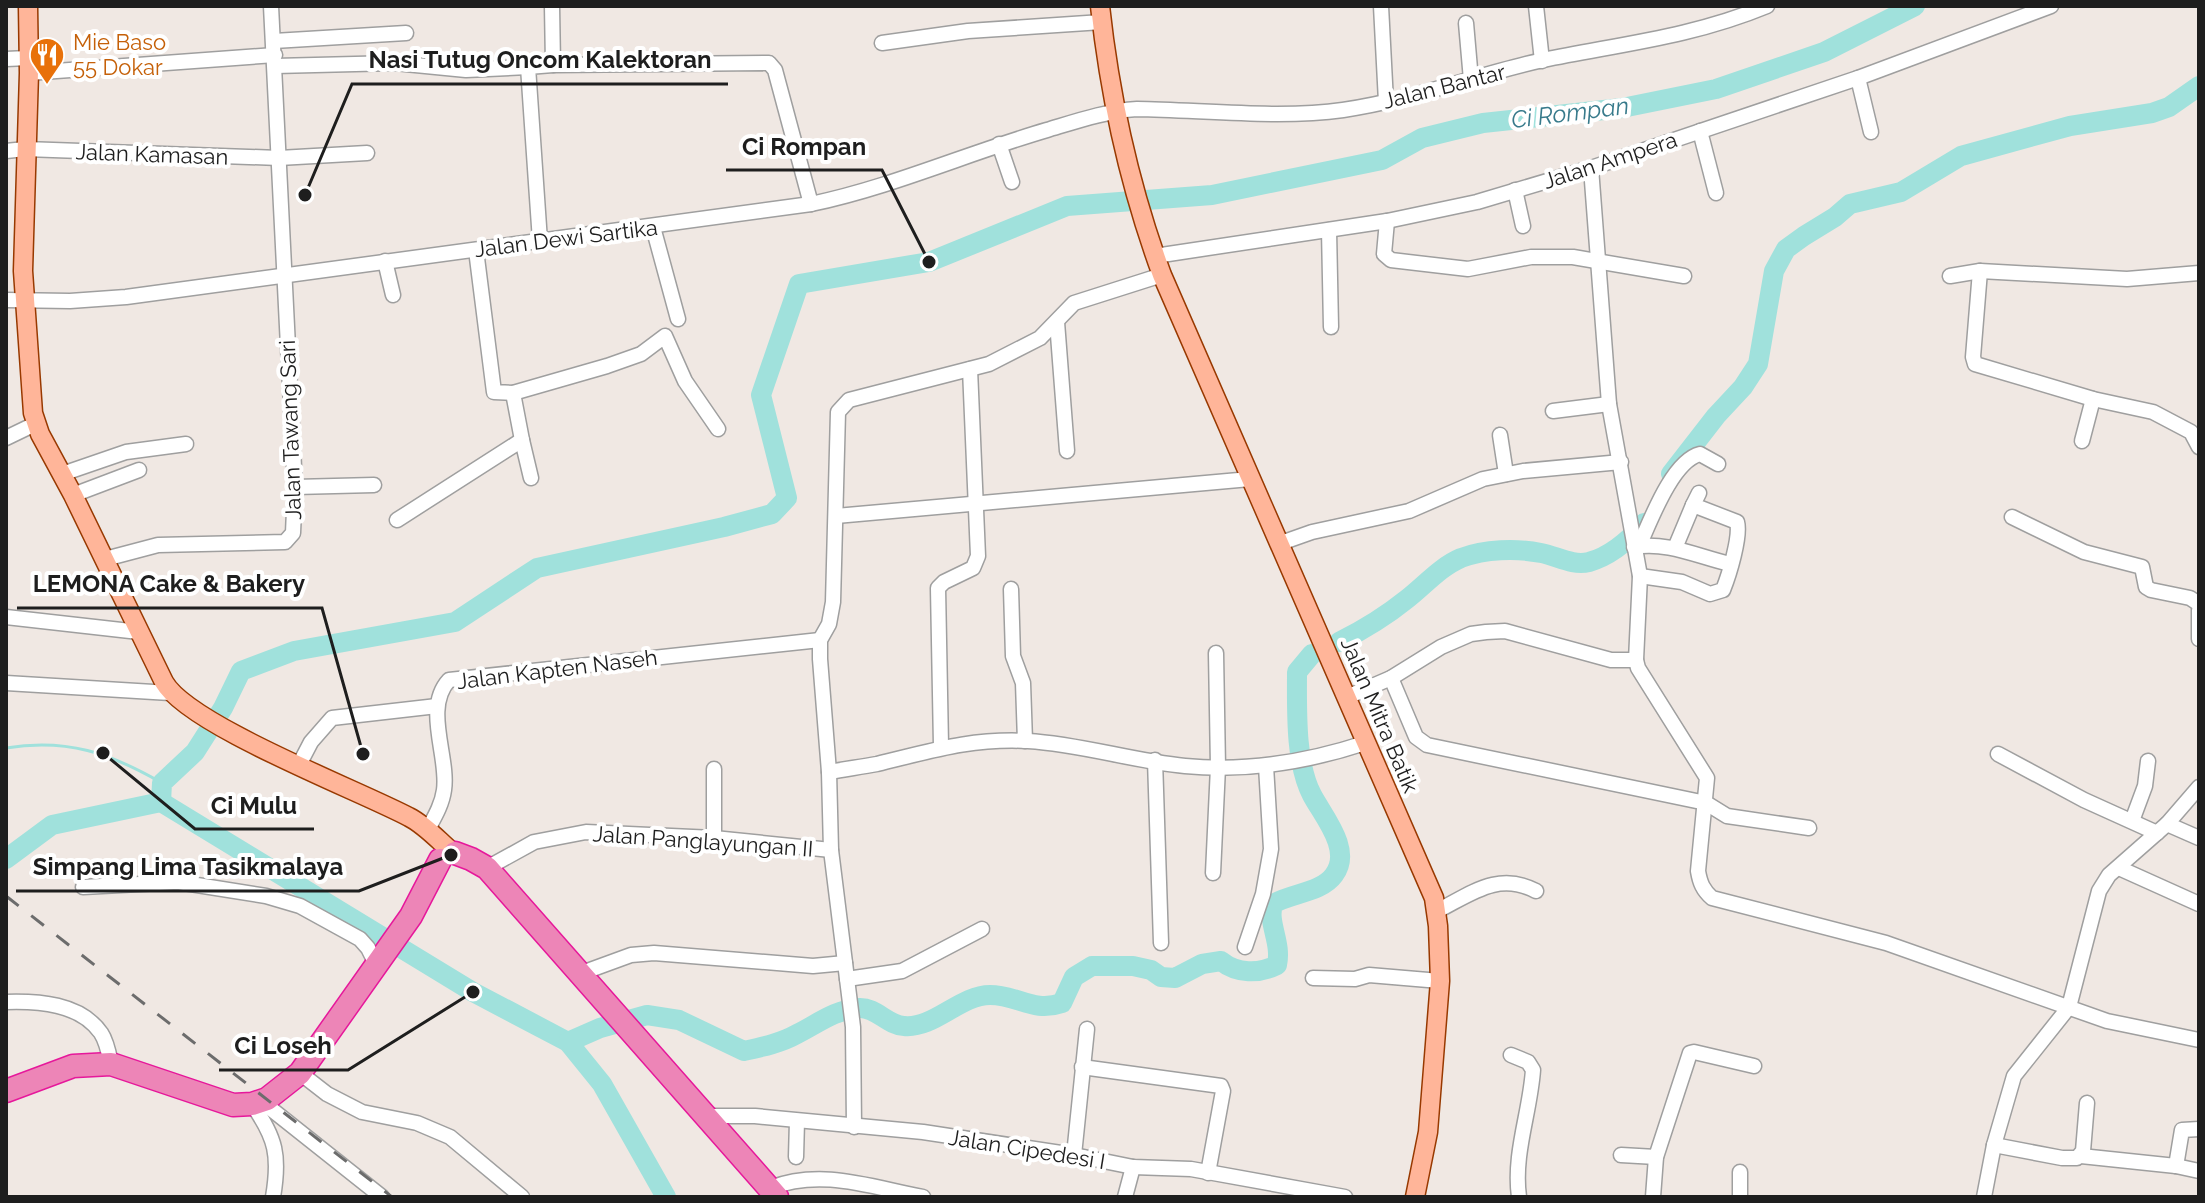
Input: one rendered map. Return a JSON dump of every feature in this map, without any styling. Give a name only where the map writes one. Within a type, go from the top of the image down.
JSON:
[{"type":"highway","points":[[6,1091],[73,1066],[111,1064],[227,1103],[256,1102],[278,1093],[300,1073],[450,861],[487,868],[774,1193]]},
{"type":"main road","points":[[28,6],[25,149],[15,301],[35,424],[170,693],[224,728],[420,825],[450,861]]},
{"type":"main road","name":"Jalan Mitra Batik","points":[[1101,14],[1114,110],[1162,275],[1429,885],[1437,911],[1440,981],[1428,1132],[1415,1197]]},
{"type":"street","name":"Jalan Tawang Sari","points":[[105,559],[158,545],[285,542],[293,533],[295,487],[271,6]]},
{"type":"street","points":[[552,6],[553,65]]},
{"type":"street","points":[[1381,6],[1386,102]]},
{"type":"street","points":[[1536,6],[1542,61]]},
{"type":"street","name":"Jalan Ampera","points":[[1155,256],[1387,221],[1477,202],[1591,168],[1858,78],[2051,6]]},
{"type":"street","name":"Jalan Bantar","points":[[1114,110],[1311,113],[1386,102],[1542,61],[1706,29],[1759,8]]},
{"type":"street","points":[[882,43],[1101,14]]},
{"type":"street","points":[[1466,23],[1471,80]]},
{"type":"street","points":[[6,59],[28,65],[275,54],[406,33]]},
{"type":"street","points":[[275,54],[466,70],[553,65],[769,63],[775,70],[811,204]]},
{"type":"street","points":[[528,67],[540,241]]},
{"type":"street","points":[[1858,78],[1871,132]]},
{"type":"street","name":"Jalan Dewi Sartika","points":[[15,301],[126,297],[811,204],[853,195],[999,144],[1114,110]]},
{"type":"street","points":[[1700,131],[1716,193]]},
{"type":"street","points":[[999,144],[1012,182]]},
{"type":"street","name":"Jalan Kamasan","points":[[6,151],[25,149],[279,158],[367,153]]},
{"type":"street","points":[[1591,168],[1609,404],[1640,576],[1636,660],[1638,668],[1705,772],[1708,783],[1698,871],[1700,883],[1712,898],[1886,943],[2107,1021],[2199,1040]]},
{"type":"street","points":[[1515,190],[1523,226]]},
{"type":"street","points":[[1387,221],[1384,254],[1391,260],[1468,269],[1531,257],[1573,257],[1684,276]]},
{"type":"street","points":[[653,227],[678,319]]},
{"type":"street","points":[[1329,230],[1331,327]]},
{"type":"street","points":[[476,250],[493,390],[513,393],[633,357],[665,336],[685,381],[718,429]]},
{"type":"street","points":[[385,261],[393,295]]},
{"type":"street","points":[[1950,276],[1980,271],[2127,279],[2199,273]]},
{"type":"street","points":[[1980,271],[1975,364],[2093,399],[2153,412],[2191,432],[2199,447]]},
{"type":"street","points":[[854,1127],[853,1027],[831,850],[820,640],[829,624],[833,602],[836,419],[843,404],[849,400],[996,362],[1033,342],[1074,303],[1162,275]]},
{"type":"street","points":[[1057,322],[1067,451]]},
{"type":"street","points":[[941,746],[938,588],[977,563],[970,369]]},
{"type":"street","points":[[513,393],[531,478]]},
{"type":"street","points":[[2082,441],[2093,399]]},
{"type":"street","points":[[1553,411],[1609,404]]},
{"type":"street","points":[[6,438],[35,424]]},
{"type":"street","points":[[1500,435],[1506,474]]},
{"type":"street","points":[[397,520],[522,440]]},
{"type":"street","points":[[62,474],[126,452],[186,444]]},
{"type":"street","points":[[1634,540],[1669,482],[1692,456],[1700,454],[1718,464]]},
{"type":"street","points":[[1278,544],[1312,532],[1409,511],[1483,479],[1621,462]]},
{"type":"street","points":[[73,495],[139,470]]},
{"type":"street","points":[[836,516],[1250,479]]},
{"type":"street","points":[[295,487],[374,485]]},
{"type":"street","points":[[1640,576],[1682,582],[1710,594],[1723,590],[1739,530],[1737,522],[1696,499],[1675,548]]},
{"type":"street","points":[[2012,517],[2084,552],[2142,567],[2146,587],[2151,590],[2190,598],[2199,607],[2199,639]]},
{"type":"street","points":[[1634,540],[1730,564]]},
{"type":"street","points":[[1011,589],[1013,656],[1023,683],[1025,741]]},
{"type":"street","points":[[6,617],[139,632]]},
{"type":"street","points":[[1347,697],[1391,678],[1441,647],[1471,634],[1486,632],[1505,631],[1611,660],[1636,660]]},
{"type":"street","name":"Jalan Kapten Naseh","points":[[420,825],[441,805],[445,785],[437,706],[443,687],[453,679],[820,640]]},
{"type":"street","points":[[1213,873],[1218,767],[1216,653]]},
{"type":"street","points":[[1391,678],[1420,742],[1552,773],[1706,803],[1727,816],[1809,828]]},
{"type":"street","points":[[6,683],[170,693]]},
{"type":"street","points":[[299,765],[311,742],[332,718],[437,706]]},
{"type":"street","points":[[829,772],[875,764],[941,746],[1025,741],[1072,745],[1186,766],[1218,767],[1303,761],[1365,743]]},
{"type":"street","points":[[1998,754],[2084,800],[2132,821],[2199,838]]},
{"type":"street","points":[[1155,760],[1161,943]]},
{"type":"street","points":[[2132,821],[2145,786],[2148,761]]},
{"type":"street","points":[[1245,947],[1263,894],[1270,860],[1272,821],[1266,766]]},
{"type":"street","points":[[714,769],[714,838]]},
{"type":"street","points":[[1984,1197],[1994,1145],[2014,1076],[2069,1007],[2099,891],[2109,875],[2196,795]]},
{"type":"street","name":"Jalan Panglayungan II","points":[[487,868],[534,842],[562,835],[611,832],[714,838],[831,850]]},
{"type":"street","points":[[2119,868],[2199,904]]},
{"type":"street","points":[[83,887],[178,882],[266,896],[300,906],[360,939],[378,961]]},
{"type":"street","points":[[1437,911],[1498,883],[1517,883],[1536,891]]},
{"type":"street","points":[[847,979],[902,971],[982,929]]},
{"type":"street","points":[[579,974],[610,961],[654,953],[813,966],[845,963]]},
{"type":"street","points":[[1313,978],[1355,979],[1369,975],[1440,981]]},
{"type":"street","points":[[6,1002],[55,1004],[84,1018],[104,1037],[111,1064]]},
{"type":"street","points":[[1074,1155],[1087,1029]]},
{"type":"street","points":[[1653,1197],[1656,1157],[1690,1053],[1754,1066]]},
{"type":"street","points":[[1511,1055],[1531,1063],[1533,1070],[1518,1155],[1516,1179],[1519,1197]]},
{"type":"street","points":[[1082,1067],[1221,1086],[1223,1091],[1208,1173]]},
{"type":"street","points":[[300,1073],[343,1104],[362,1112],[435,1129],[450,1137],[522,1197]]},
{"type":"street","points":[[256,1102],[277,1155],[273,1197]]},
{"type":"street","points":[[256,1102],[382,1197]]},
{"type":"street","points":[[2081,1156],[2087,1103]]},
{"type":"street","name":"Jalan Cipedesi I","points":[[707,1116],[755,1116],[923,1132],[1133,1167],[1208,1173],[1345,1197]]},
{"type":"street","points":[[796,1157],[797,1121]]},
{"type":"street","points":[[2176,1166],[2182,1130],[2199,1129]]},
{"type":"street","points":[[1994,1145],[2062,1158],[2081,1156],[2199,1171]]},
{"type":"street","points":[[1621,1155],[1656,1157]]},
{"type":"street","points":[[1125,1197],[1133,1167]]},
{"type":"street","points":[[1740,1172],[1740,1197]]},
{"type":"street","points":[[774,1193],[802,1178],[820,1177],[923,1197]]},
{"type":"waterway","name":"Ci Rompan","points":[[161,802],[162,783],[195,752],[223,708],[241,671],[294,651],[455,622],[537,568],[772,514],[787,498],[761,395],[799,284],[929,262],[1067,206],[1212,195],[1382,160],[1422,138],[1483,123],[1622,108],[1716,89],[1824,52],[1915,6]]},
{"type":"waterway","points":[[1671,474],[1743,387],[1758,364],[1774,271],[1786,249],[1850,204],[1901,192],[1961,156],[2070,126],[2152,113],[2169,107],[2199,86]]},
{"type":"waterway","points":[[1339,642],[1391,611],[1439,571],[1461,558],[1490,551],[1521,550],[1577,563],[1589,562],[1619,547],[1644,523]]},
{"type":"waterway","points":[[568,1042],[600,1028],[647,1015],[679,1020],[744,1051],[784,1040],[850,1009],[865,1008],[892,1023],[915,1026],[979,996],[1000,996],[1034,1005],[1052,1006],[1062,1003],[1074,977],[1092,966],[1133,966],[1151,970],[1161,977],[1175,978],[1202,964],[1221,961],[1248,971],[1277,965],[1273,904],[1322,886],[1334,875],[1339,865],[1338,844],[1306,782],[1300,752],[1297,672],[1312,654]]},
{"type":"waterway","points":[[6,748],[49,745],[87,750],[124,763],[162,783]]},
{"type":"waterway","points":[[6,859],[52,825],[161,802],[473,992],[568,1042],[602,1084],[666,1197]]},
{"type":"railway","points":[[6,896],[392,1197]]},
{"type":"place","name":"Mie Baso 55 Dokar","points":[[47,86]]},
{"type":"place","name":"Nasi Tutug Oncom Kalektoran","points":[[305,195]]},
{"type":"place","name":"Ci Rompan","points":[[929,262]]},
{"type":"place","name":"Ci Mulu","points":[[103,753]]},
{"type":"place","name":"LEMONA Cake & Bakery","points":[[363,754]]},
{"type":"place","name":"Simpang Lima Tasikmalaya","points":[[451,855]]},
{"type":"place","name":"Ci Loseh","points":[[473,992]]}]
